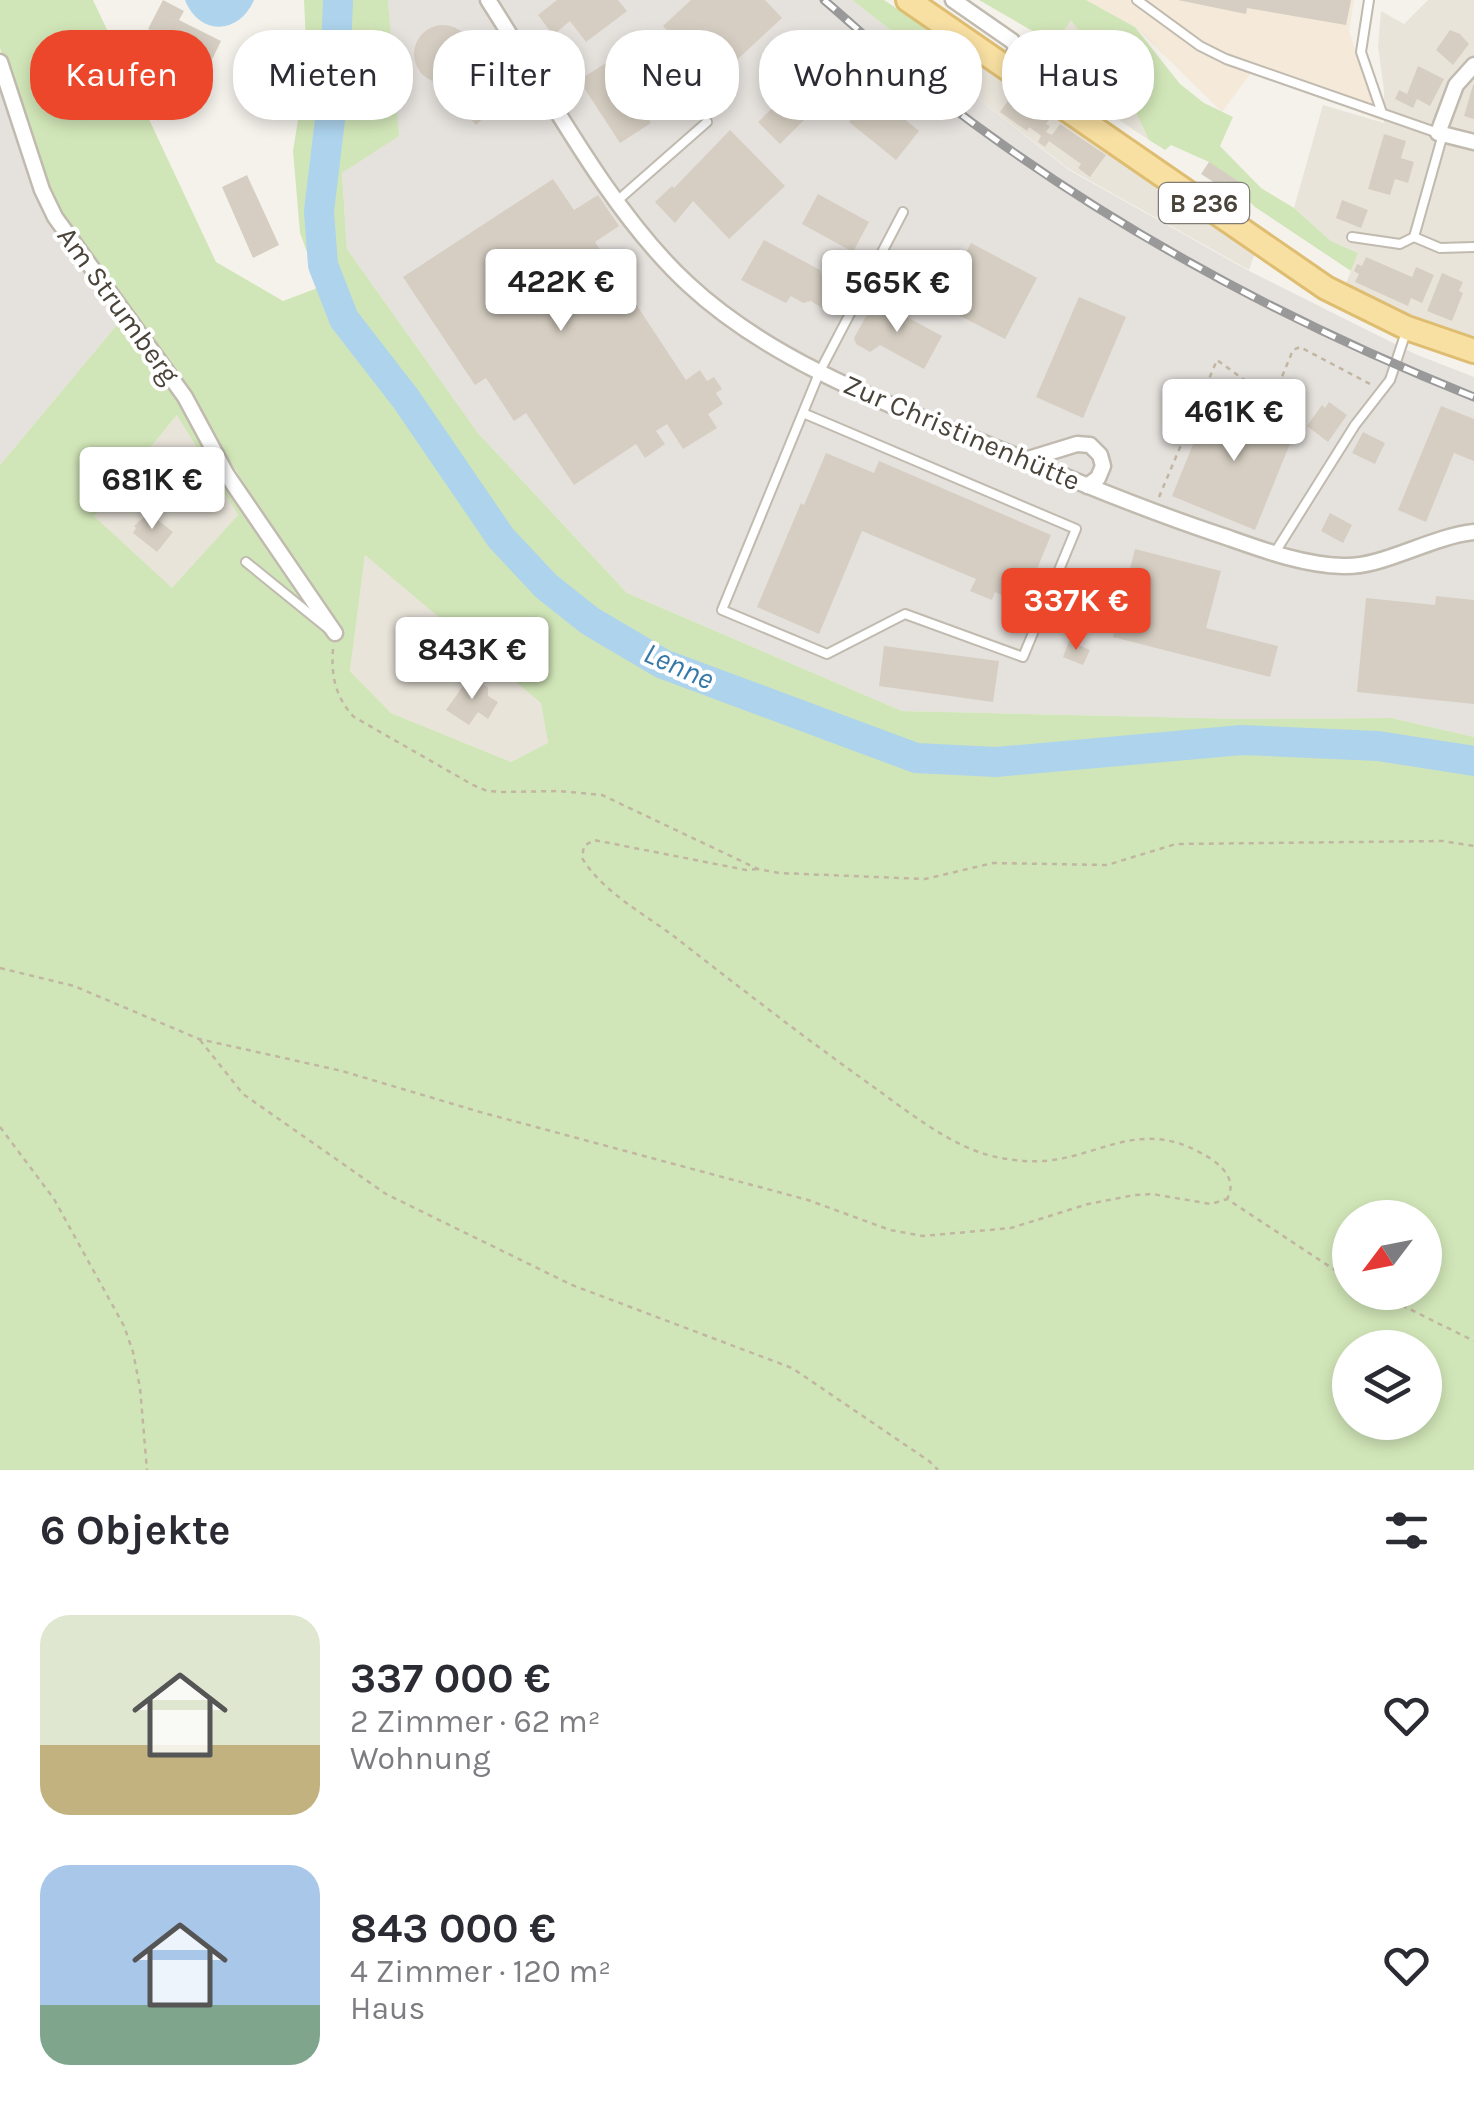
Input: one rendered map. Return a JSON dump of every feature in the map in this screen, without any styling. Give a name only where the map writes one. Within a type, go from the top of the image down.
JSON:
[{"type":"main road","name":"B 236","points":[[908,0],[1002,62]]},
{"type":"main road","name":"B 236","points":[[1085,120],[1326,288],[1407,328],[1474,351]]},
{"type":"street","name":"Zur Christinenhütte","points":[[488,0],[617,201],[654,249],[728,318],[771,346],[1086,486],[1274,554],[1358,565],[1438,538],[1474,532]]},
{"type":"street","points":[[953,0],[1002,34]]},
{"type":"street","name":"Am Strumberg","points":[[0,62],[42,190],[56,216],[185,397],[227,475],[335,633]]},
{"type":"street","points":[[1474,65],[1456,85],[1440,133],[1474,142]]},
{"type":"street","points":[[1025,460],[1077,444],[1090,444],[1100,455],[1103,466],[1098,478],[1086,486]]},
{"type":"lane","points":[[1137,0],[1200,46],[1226,59],[1440,133],[1414,237],[1400,244],[1352,237]]},
{"type":"lane","points":[[1369,0],[1361,52],[1382,114]]},
{"type":"lane","points":[[617,201],[707,122]]},
{"type":"lane","points":[[803,413],[1076,529],[1023,657],[904,614],[827,654],[722,610],[820,370],[903,212]]},
{"type":"lane","points":[[1414,237],[1440,248],[1474,246]]},
{"type":"lane","points":[[1274,554],[1316,484],[1390,380],[1407,328]]},
{"type":"lane","points":[[246,562],[322,627],[335,633]]},
{"type":"path","points":[[1152,513],[1217,360],[1269,398],[1274,396],[1293,350],[1300,346],[1380,389]]},
{"type":"path","points":[[335,633],[333,682],[346,709],[473,785],[487,791],[602,795],[758,869],[779,873],[926,879],[993,863],[1107,865],[1176,844],[1443,841],[1474,846]]},
{"type":"path","points":[[0,968],[74,986],[199,1038],[342,1070],[480,1112],[808,1200],[890,1230],[923,1236],[964,1235],[1010,1228],[1088,1204],[1134,1195],[1152,1194],[1211,1204],[1226,1199],[1231,1192],[1220,1163],[1160,1137],[1122,1140],[1052,1160],[1024,1161],[979,1152],[919,1120],[806,1039],[619,897],[589,870],[582,858],[584,846],[594,840],[746,870],[758,869]]},
{"type":"path","points":[[199,1038],[243,1094],[386,1194],[572,1285],[792,1368],[938,1470]]},
{"type":"path","points":[[0,1127],[54,1198],[124,1326],[140,1388],[147,1470]]},
{"type":"path","points":[[1226,1199],[1332,1268]]},
{"type":"path","points":[[1411,1310],[1474,1341]]},
{"type":"shaded area","points":[[388,0],[852,0],[890,30],[759,30],[759,120],[982,120],[982,102],[1069,170],[1249,271],[1415,354],[1474,377],[1474,737],[1392,718],[1246,719],[902,711],[627,593],[478,433],[347,249],[342,173],[398,136],[397,120],[413,120],[413,30],[390,30]]},
{"type":"shaded area","points":[[1086,0],[1354,0],[1349,32],[1381,121],[1254,69],[1222,112],[1154,46],[1154,30],[1135,27]]},
{"type":"shaded area","points":[[1428,0],[1474,0],[1474,337],[1456,335],[1391,310],[1345,286],[1358,253],[1331,241],[1294,208],[1323,105],[1384,123],[1378,47],[1381,11],[1404,24]]},
{"type":"shaded area","points":[[1071,19],[1079,30],[1064,30]]},
{"type":"shaded area","points":[[982,65],[1002,79],[1002,117],[982,102]]},
{"type":"shaded area","points":[[0,81],[39,196],[121,320],[0,465]]},
{"type":"shaded area","points":[[1006,120],[1061,120],[1255,253],[1249,270],[1069,169]]},
{"type":"shaded area","points":[[1119,120],[1140,120],[1149,140]]},
{"type":"shaded area","points":[[178,414],[238,515],[172,589],[94,516]]},
{"type":"shaded area","points":[[365,554],[542,703],[548,744],[511,762],[391,713],[350,671]]},
{"type":"green space","points":[[0,0],[93,0],[107,30],[30,30],[30,120],[149,120],[216,262],[283,301],[320,287],[300,233],[293,151],[298,120],[398,120],[399,136],[342,173],[347,249],[478,433],[627,593],[902,711],[1246,719],[1392,718],[1474,737],[1474,1470],[0,1470],[0,465],[121,320],[165,379],[276,563],[289,555],[175,374],[106,282],[46,189],[0,48]],"holes":[[[177,415],[238,515],[172,588],[94,516]],[[365,555],[541,703],[548,743],[511,762],[391,713],[350,671]]]},
{"type":"green space","points":[[304,0],[388,0],[390,30],[305,30]]},
{"type":"green space","points":[[852,0],[884,0],[929,30],[890,30]]},
{"type":"green space","points":[[979,0],[1086,0],[1137,30],[1078,30],[1071,20],[1064,30],[1031,30]]},
{"type":"green space","points":[[1154,51],[1180,84],[1204,103],[1233,117],[1220,146],[1261,188],[1294,208],[1331,241],[1358,253],[1351,271],[1255,207],[1209,162],[1171,145],[1165,150],[1149,140],[1140,120],[1154,120]]},
{"type":"water","points":[[185,0],[254,0],[239,20],[219,27],[200,20]]},
{"type":"building","points":[[163,0],[184,11],[179,20],[199,30],[150,30]]},
{"type":"building","points":[[557,0],[618,0],[627,11],[586,42],[585,30],[577,30],[570,21],[559,30],[549,30],[538,15]]},
{"type":"building","points":[[691,0],[765,0],[782,18],[769,30],[759,30],[759,39],[739,58],[739,30],[667,30],[663,26]]},
{"type":"building","points":[[1178,0],[1351,0],[1346,25],[1247,8],[1246,14]]},
{"type":"building","points":[[432,27],[459,30],[433,30],[432,81],[416,65],[416,43]]},
{"type":"building","points":[[1450,30],[1469,44],[1453,65],[1436,50]]},
{"type":"building","points":[[213,37],[221,41],[213,58]]},
{"type":"building","points":[[605,64],[605,120],[585,89],[585,76]]},
{"type":"building","points":[[1418,66],[1444,79],[1430,106],[1417,99],[1413,108],[1395,99],[1399,90],[1407,94]]},
{"type":"building","points":[[1474,85],[1474,119],[1464,116]]},
{"type":"building","points":[[605,120],[649,120],[651,123],[620,143]]},
{"type":"building","points":[[760,120],[804,120],[780,144]]},
{"type":"building","points":[[906,120],[919,131],[896,160],[849,122]]},
{"type":"building","points":[[1011,120],[1049,120],[1046,132],[1052,135],[1060,124],[1106,155],[1090,177],[1078,168],[1081,164],[1049,141],[1045,147],[1038,142],[1041,136],[1029,127],[1027,131]]},
{"type":"building","points":[[730,130],[785,186],[729,239],[693,201],[675,223],[655,202],[674,188]]},
{"type":"building","points":[[1384,134],[1406,141],[1401,158],[1414,162],[1408,183],[1395,179],[1390,195],[1368,189]]},
{"type":"building","points":[[1209,162],[1250,189],[1243,201],[1201,174]]},
{"type":"building","points":[[247,175],[279,245],[253,258],[222,187]]},
{"type":"building","points":[[553,179],[574,210],[598,195],[619,226],[595,242],[686,380],[700,370],[707,381],[714,377],[722,389],[716,393],[723,404],[708,414],[717,428],[683,449],[667,424],[656,431],[665,444],[645,458],[636,444],[574,485],[526,413],[514,421],[486,378],[475,385],[403,277]]},
{"type":"building","points":[[818,194],[869,222],[853,252],[802,224]]},
{"type":"building","points":[[1342,200],[1368,210],[1361,228],[1336,218]]},
{"type":"building","points":[[764,240],[820,270],[823,279],[837,283],[841,295],[836,306],[823,309],[791,296],[786,303],[741,280]]},
{"type":"building","points":[[971,243],[1037,278],[1005,339],[939,305]]},
{"type":"building","points":[[1366,257],[1412,277],[1416,267],[1434,275],[1422,303],[1411,298],[1408,306],[1355,282],[1359,274],[1354,271],[1357,264],[1362,266]]},
{"type":"building","points":[[1442,273],[1463,282],[1452,321],[1427,311]]},
{"type":"building","points":[[1079,297],[1126,317],[1083,418],[1036,397]]},
{"type":"building","points":[[875,300],[942,336],[924,369],[880,345],[870,352],[856,344],[854,338]]},
{"type":"building","points":[[1212,398],[1295,431],[1255,530],[1172,496]]},
{"type":"building","points":[[1329,402],[1347,415],[1328,442],[1307,426],[1322,405],[1325,408]]},
{"type":"building","points":[[1441,406],[1474,419],[1474,461],[1454,453],[1426,522],[1398,510]]},
{"type":"building","points":[[1363,432],[1385,443],[1375,464],[1352,453]]},
{"type":"building","points":[[826,453],[874,473],[879,461],[1051,535],[1025,598],[1011,592],[1009,598],[995,592],[992,600],[970,591],[976,579],[862,531],[819,634],[757,607]]},
{"type":"building","points":[[149,513],[173,532],[157,552],[133,533],[134,526]]},
{"type":"building","points":[[1330,513],[1352,525],[1343,543],[1321,531]]},
{"type":"building","points":[[1135,549],[1221,571],[1206,628],[1278,646],[1270,677],[1113,637]]},
{"type":"building","points":[[1436,596],[1474,600],[1474,704],[1357,692],[1366,598],[1435,605]]},
{"type":"building","points":[[1069,641],[1090,650],[1083,665],[1063,657]]},
{"type":"building","points":[[884,646],[999,661],[993,702],[879,686]]},
{"type":"building","points":[[463,677],[475,687],[488,687],[488,696],[498,702],[488,719],[478,712],[469,725],[446,710],[463,686],[459,680]]},
{"type":"waterway","name":"Lenne","points":[[338,0],[335,78],[319,211],[323,265],[344,319],[406,399],[501,538],[546,586],[590,621],[663,664],[916,758],[996,762],[1242,740],[1378,746],[1474,761]]},
{"type":"railway","points":[[824,0],[915,78],[991,136],[1122,223],[1259,300],[1474,397]]}]
